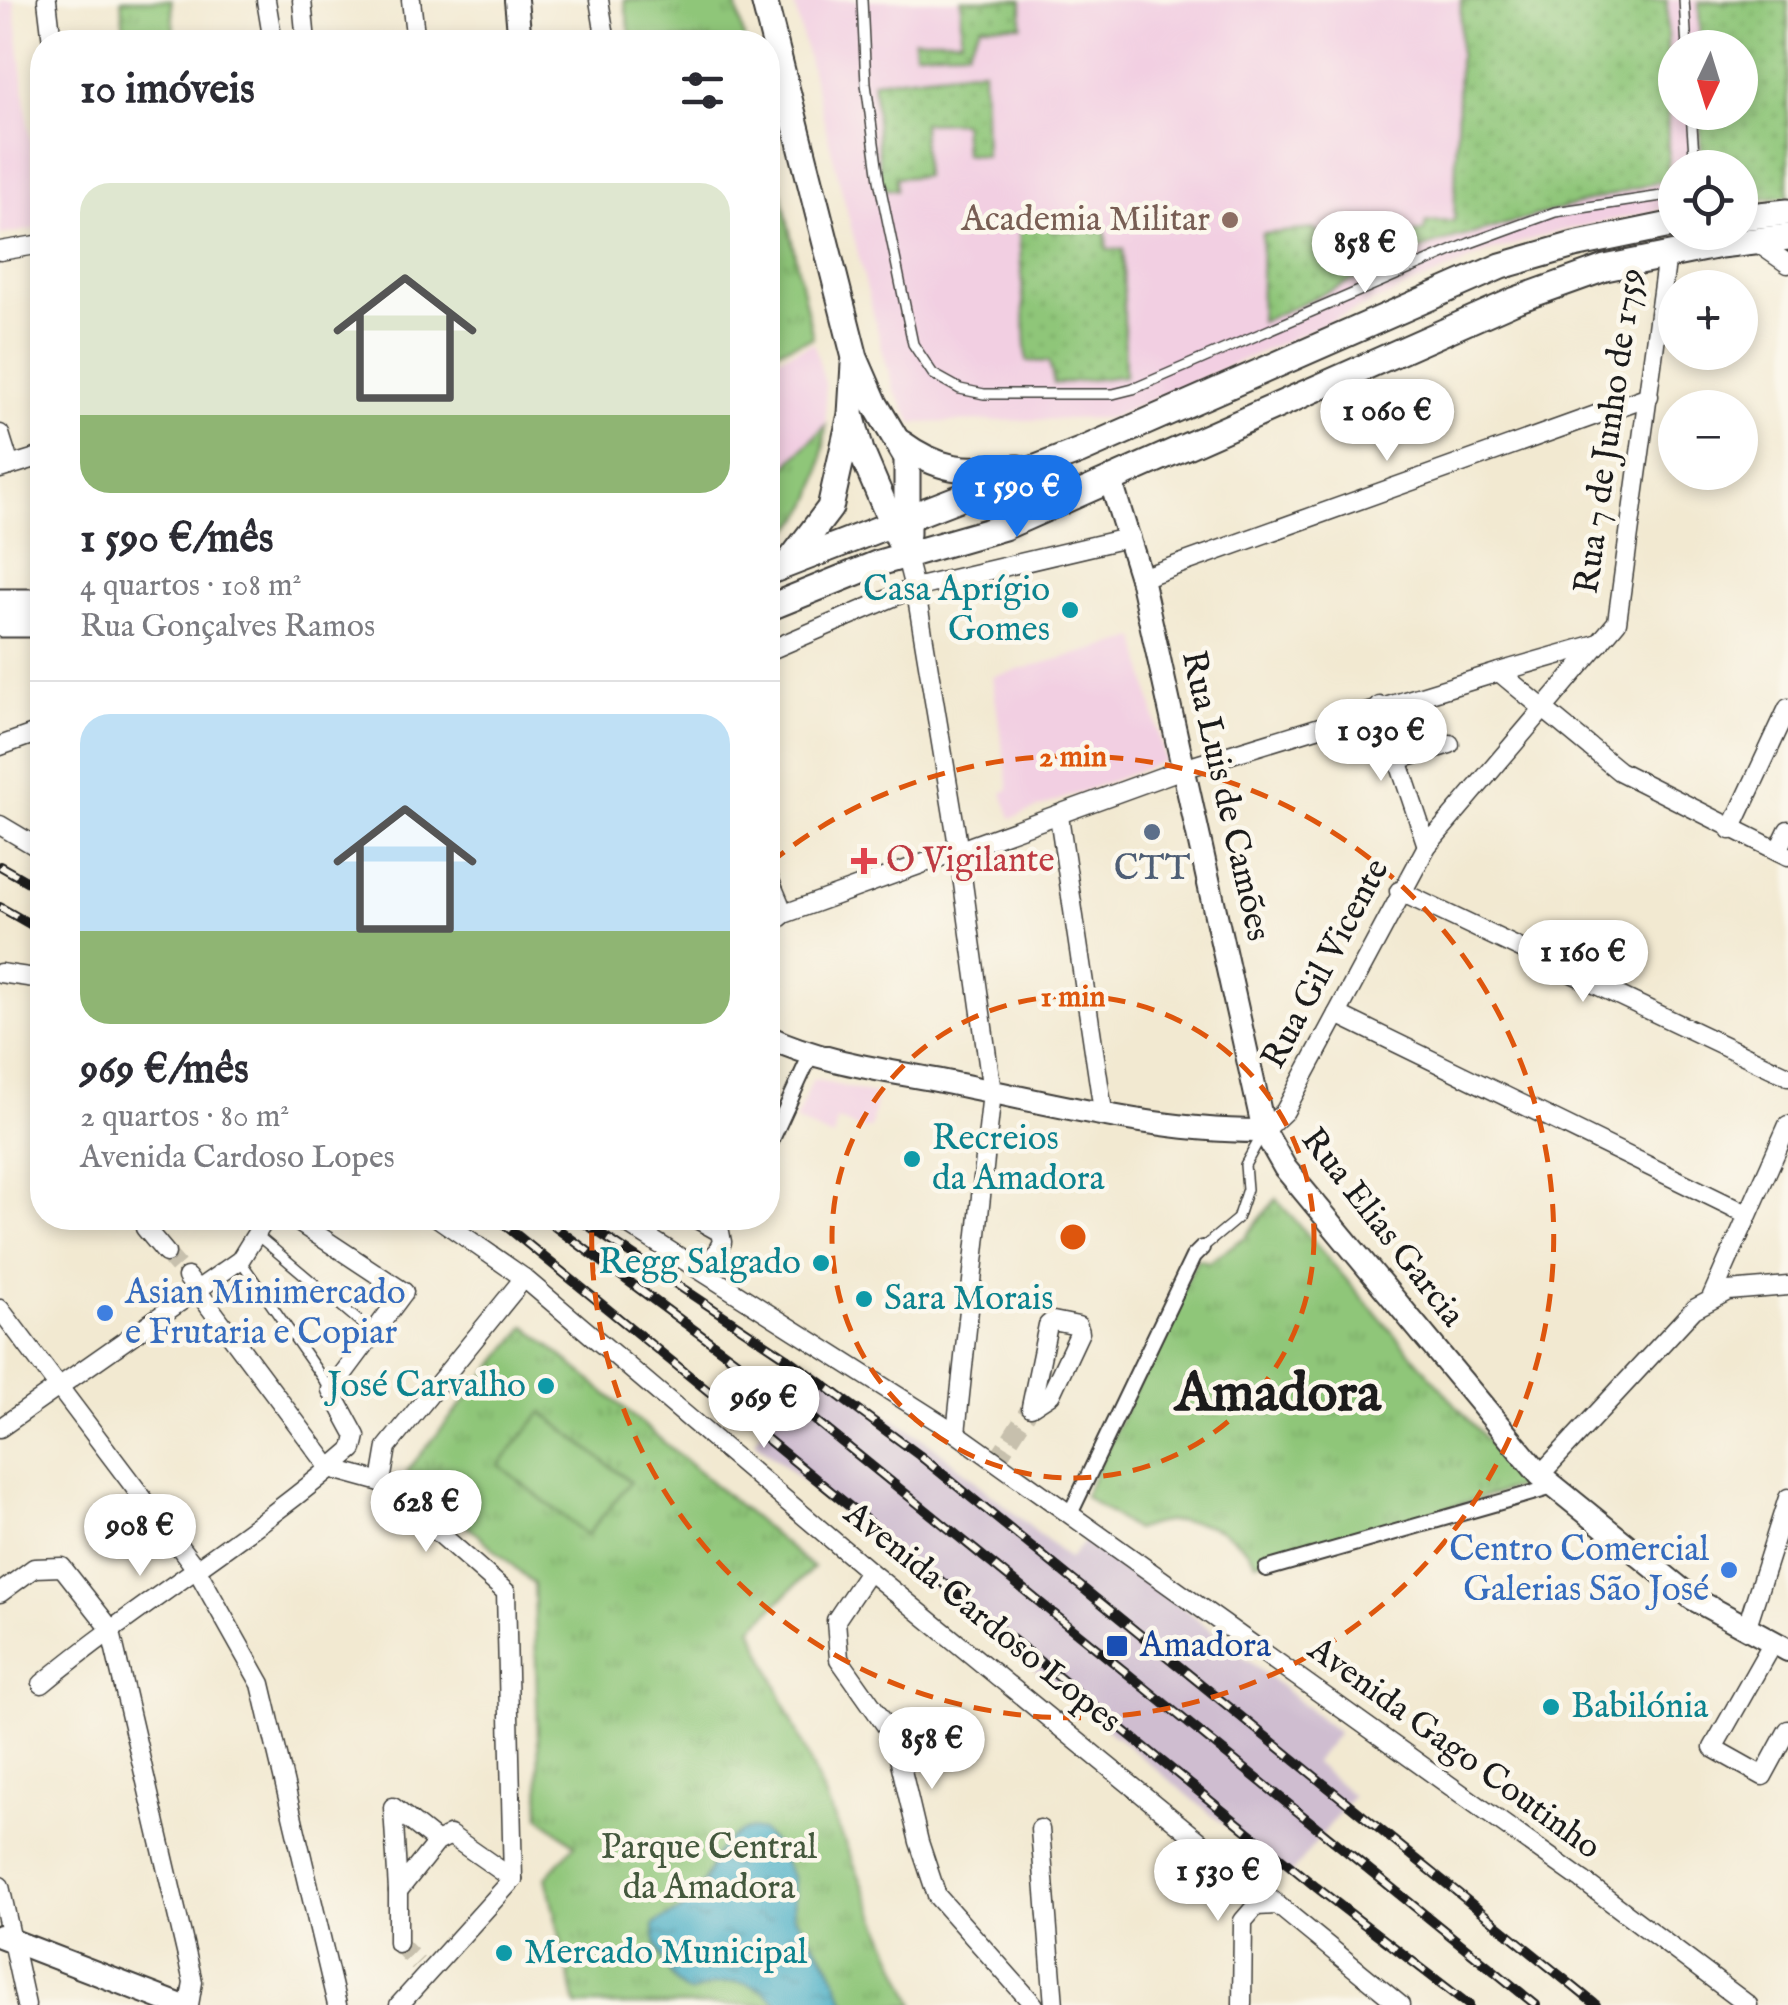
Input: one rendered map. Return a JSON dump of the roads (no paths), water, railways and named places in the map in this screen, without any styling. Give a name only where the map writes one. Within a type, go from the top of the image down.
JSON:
[{"type":"main road","points":[[764,0],[772,30]]},
{"type":"main road","points":[[780,63],[855,358],[875,404],[900,442],[910,472],[900,523]]},
{"type":"main road","points":[[1758,215],[1788,212]]},
{"type":"main road","points":[[780,567],[1080,451],[1501,266],[1658,227]]},
{"type":"main road","points":[[1758,241],[1788,237]]},
{"type":"main road","points":[[780,603],[906,554],[1004,527],[1516,300],[1606,268],[1699,250]]},
{"type":"main road","points":[[780,566],[830,508],[851,414],[855,358]]},
{"type":"main road","points":[[851,414],[900,523],[906,554]]},
{"type":"main road","points":[[900,442],[927,462],[950,469],[1034,467]]},
{"type":"main road","points":[[1080,451],[1110,479]]},
{"type":"main road","points":[[0,602],[30,602]]},
{"type":"main road","points":[[0,624],[30,624]]},
{"type":"street","points":[[47,0],[51,30]]},
{"type":"street","points":[[266,0],[271,30]]},
{"type":"street","points":[[302,0],[305,30]]},
{"type":"street","points":[[412,0],[415,30]]},
{"type":"street","points":[[516,0],[519,30]]},
{"type":"street","points":[[598,0],[604,30]]},
{"type":"street","points":[[1758,244],[1788,264]]},
{"type":"street","points":[[0,252],[30,246]]},
{"type":"street","name":"Rua 7 de Junho de 1759","points":[[1426,846],[1616,622],[1668,255]]},
{"type":"street","points":[[1141,578],[1649,396]]},
{"type":"street","points":[[0,434],[5,468],[30,460]]},
{"type":"street","name":"Rua Luis de Camões","points":[[1110,479],[1141,578],[1264,1130]]},
{"type":"street","points":[[780,646],[914,588],[1131,537]]},
{"type":"street","points":[[906,554],[959,850],[992,1092],[956,1433]]},
{"type":"street","points":[[780,917],[1183,769],[1600,642]]},
{"type":"street","points":[[1499,672],[1619,771],[1783,854],[1788,830]]},
{"type":"street","name":"Rua Gil Vicente","points":[[1264,1130],[1286,1111],[1426,846],[1380,706]]},
{"type":"street","points":[[1731,830],[1788,708]]},
{"type":"street","points":[[0,746],[30,736]]},
{"type":"street","points":[[1398,760],[1450,744]]},
{"type":"street","points":[[1058,816],[1103,1111]]},
{"type":"street","points":[[0,825],[30,843]]},
{"type":"street","points":[[1399,891],[1788,1076]]},
{"type":"street","points":[[780,904],[784,914]]},
{"type":"street","points":[[0,973],[30,977]]},
{"type":"street","points":[[1337,1014],[1747,1214]]},
{"type":"street","name":"Rua Elias Garcia","points":[[780,1041],[812,1054],[1204,1132],[1264,1130],[1285,1168],[1546,1481],[1692,1598],[1780,1646]]},
{"type":"street","points":[[780,1122],[812,1054]]},
{"type":"street","points":[[1712,1296],[1788,1125]]},
{"type":"street","points":[[147,1230],[166,1253]]},
{"type":"street","points":[[0,1428],[59,1388],[191,1284],[240,1260],[259,1230]]},
{"type":"street","points":[[42,1684],[110,1628],[197,1570],[353,1449],[356,1436],[331,1390],[404,1292],[310,1230]]},
{"type":"street","name":"Avenida Cardoso Lopes","points":[[455,1230],[524,1278],[869,1571],[1112,1764],[1400,2005]]},
{"type":"street","name":"Avenida Gago Coutinho","points":[[638,1230],[956,1433],[1582,1880],[1748,2005]]},
{"type":"street","points":[[706,1272],[722,1242],[717,1230]]},
{"type":"street","points":[[1070,1514],[1193,1257],[1202,1248]]},
{"type":"street","points":[[381,1482],[387,1447],[524,1278]]},
{"type":"street","points":[[191,1284],[330,1468],[381,1482],[506,1592],[513,1879],[423,1968],[400,2005]]},
{"type":"street","points":[[1266,1569],[1546,1481],[1669,1332],[1712,1296],[1728,1290],[1788,1286]]},
{"type":"street","points":[[0,1309],[197,1570],[261,1684],[337,2005]]},
{"type":"street","points":[[356,1436],[396,1436]]},
{"type":"street","points":[[1746,1629],[1788,1498]]},
{"type":"street","points":[[0,1592],[34,1568],[62,1567],[110,1628],[193,1982],[188,2005]]},
{"type":"street","points":[[869,1571],[836,1620],[839,1659],[894,1737],[919,1842],[938,1896],[1034,2005]]},
{"type":"street","points":[[1780,1646],[1713,1748],[1764,1776],[1788,1730]]},
{"type":"street","points":[[398,1942],[394,1807],[437,1842]]},
{"type":"street","points":[[1040,1829],[1054,2005]]},
{"type":"street","points":[[398,1891],[437,1842],[450,1835],[513,1879]]},
{"type":"street","points":[[0,1886],[4,1938],[26,2005]]},
{"type":"street","points":[[1242,2005],[1243,1920],[1256,1906],[1277,1904]]},
{"type":"street","points":[[4,1938],[179,2005]]},
{"type":"lane","points":[[862,0],[866,84],[880,180],[913,344],[934,374],[960,389],[984,394],[1113,394],[1554,212],[1658,197]]},
{"type":"lane","points":[[1684,0],[1686,30]]},
{"type":"lane","points":[[1202,1248],[1237,1220],[1247,1189],[1245,1165],[1264,1130]]},
{"type":"lane","points":[[256,1235],[373,1333]]},
{"type":"lane","points":[[240,1260],[331,1390]]},
{"type":"water","points":[[751,1829],[762,1831],[776,1846],[793,1878],[794,1915],[829,1963],[847,2005],[778,2005],[758,1988],[737,1982],[690,1993],[676,1982],[664,1964],[654,1925],[688,1905],[719,1850],[737,1834]]},
{"type":"tunnel","points":[[166,1253],[187,1277]]},
{"type":"tunnel","points":[[996,1461],[1031,1407]]},
{"type":"tunnel","points":[[398,1943],[418,1963]]},
{"type":"railway","points":[[0,866],[30,883]]},
{"type":"railway","points":[[0,907],[30,924]]},
{"type":"railway","points":[[511,1230],[1316,1887],[1469,2005]]},
{"type":"railway","points":[[559,1230],[805,1412],[1536,2005]]},
{"type":"railway","points":[[595,1230],[790,1360],[919,1455],[1596,2005]]},
{"type":"place","name":"Academia Militar","points":[[1230,220]]},
{"type":"place","name":"Casa Aprígio Gomes","points":[[1070,610]]},
{"type":"place","name":"CTT","points":[[1152,832]]},
{"type":"place","name":"O Vigilante","points":[[864,861]]},
{"type":"place","name":"Recreios da Amadora","points":[[912,1159]]},
{"type":"place","name":"Regg Salgado","points":[[821,1263]]},
{"type":"place","name":"Sara Morais","points":[[864,1299]]},
{"type":"place","name":"Asian Minimercado e Frutaria e Copiar","points":[[105,1313]]},
{"type":"place","name":"José Carvalho","points":[[546,1386]]},
{"type":"place","name":"Centro Comercial Galerias São José","points":[[1729,1570]]},
{"type":"place","name":"Amadora","points":[[1117,1646]]},
{"type":"place","name":"Babilónia","points":[[1551,1707]]},
{"type":"place","name":"Mercado Municipal","points":[[504,1953]]},
{"type":"district","name":"Amadora","points":[[1278,1395]]},
{"type":"park label","name":"Parque Central da Amadora","points":[[709,1868]]}]
